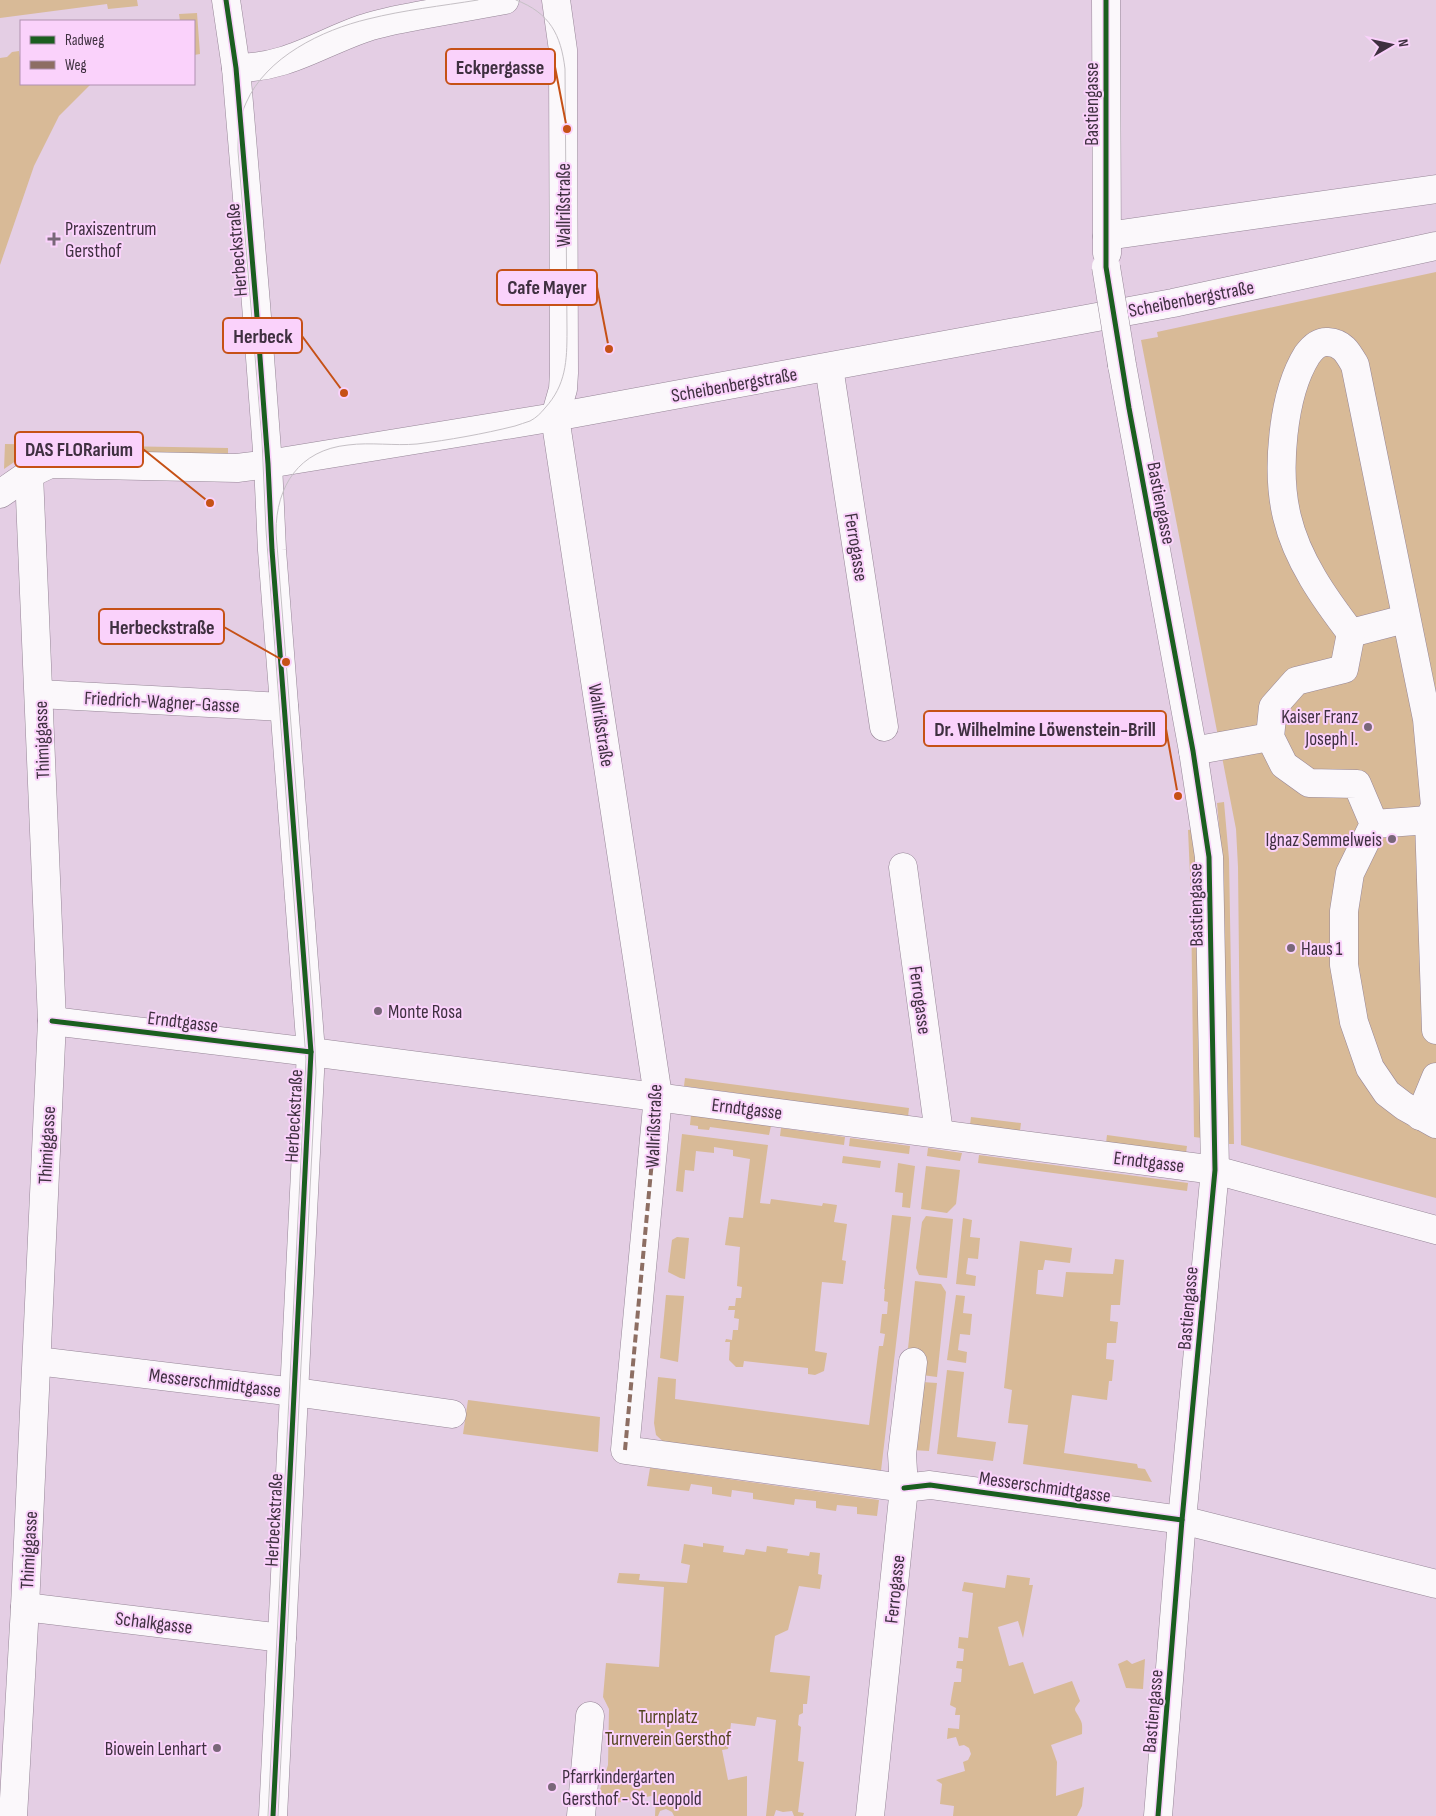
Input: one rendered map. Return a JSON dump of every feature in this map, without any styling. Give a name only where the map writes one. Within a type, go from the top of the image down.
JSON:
[{"type":"street","name":"Herbeckstraße","points":[[226,0],[236,68],[268,464],[272,550],[311,1052],[273,1816]]},
{"type":"street","points":[[236,68],[252,68],[278,63],[299,56],[362,28],[394,20],[505,0]]},
{"type":"street","name":"Wallrißstraße","points":[[556,0],[563,50],[564,373],[563,389],[555,416],[658,1096],[625,1450]]},
{"type":"street","name":"Bastiengasse","points":[[1106,0],[1106,267],[1122,366],[1193,750],[1209,856],[1215,1170],[1182,1520],[1158,1816]]},
{"type":"street","points":[[1107,236],[1436,189]]},
{"type":"street","name":"Scheibenbergstraße","points":[[0,494],[29,474],[50,464],[237,468],[268,464],[555,416],[1173,303],[1436,246]]},
{"type":"street","points":[[1436,1030],[1432,718],[1405,619],[1354,365],[1347,349],[1334,342],[1323,341],[1312,349],[1299,368],[1290,394],[1282,445],[1283,492],[1287,517],[1297,546],[1312,577],[1351,633],[1344,669],[1296,681],[1273,707],[1270,737],[1284,765],[1309,783],[1358,784],[1374,824],[1350,873],[1344,912],[1344,965],[1354,1022],[1370,1068],[1387,1093],[1404,1106],[1428,1120],[1436,1077]]},
{"type":"street","name":"Ferrogasse","points":[[829,367],[884,727]]},
{"type":"street","name":"Thimiggasse","points":[[13,1816],[25,1607],[52,1020],[29,474]]},
{"type":"street","points":[[1351,633],[1405,619]]},
{"type":"street","name":"Friedrich-Wagner-Gasse","points":[[39,694],[284,707]]},
{"type":"street","points":[[1193,750],[1270,737]]},
{"type":"street","points":[[1374,824],[1433,811]]},
{"type":"street","name":"Ferrogasse","points":[[902,867],[939,1133]]},
{"type":"street","name":"Erndtgasse","points":[[52,1020],[658,1096],[1215,1170],[1436,1230]]},
{"type":"street","name":"Messerschmidtgasse","points":[[37,1362],[295,1392],[452,1414]]},
{"type":"street","name":"Ferrogasse","points":[[870,1816],[904,1488],[902,1454],[913,1362]]},
{"type":"street","name":"Messerschmidtgasse","points":[[625,1450],[904,1488],[930,1485],[1182,1520],[1436,1584]]},
{"type":"street","name":"Schalkgasse","points":[[25,1607],[282,1638]]},
{"type":"street","points":[[581,1816],[590,1716]]},
{"type":"green space","points":[[0,0],[137,0],[138,6],[108,9],[107,4],[0,18]]},
{"type":"green space","points":[[197,13],[200,54],[195,55],[195,20],[180,20],[179,14]]},
{"type":"green space","points":[[19,51],[20,85],[90,85],[59,116],[34,166],[0,265],[0,58],[7,57],[12,52]]},
{"type":"green space","points":[[1436,272],[1436,1198],[1241,1145],[1236,829],[1141,340],[1158,337],[1157,332]]},
{"type":"green space","points":[[5,444],[228,448],[228,455],[42,451],[20,458],[4,469]]},
{"type":"green space","points":[[1224,802],[1229,859],[1234,1144],[1228,1144],[1222,860],[1217,803]]},
{"type":"green space","points":[[1195,829],[1202,1138],[1194,1137],[1191,897],[1188,830]]},
{"type":"green space","points":[[685,1078],[909,1108],[908,1117],[684,1086]]},
{"type":"green space","points":[[691,1115],[771,1126],[769,1135],[710,1127],[709,1130],[698,1129],[698,1126],[690,1125]]},
{"type":"green space","points":[[971,1117],[1021,1123],[1020,1131],[970,1125]]},
{"type":"green space","points":[[781,1128],[845,1137],[844,1145],[780,1136]]},
{"type":"green space","points":[[682,1134],[768,1145],[760,1203],[770,1204],[771,1199],[822,1206],[823,1203],[837,1205],[834,1222],[847,1224],[842,1260],[846,1261],[843,1284],[822,1282],[815,1351],[827,1353],[824,1371],[815,1375],[808,1374],[808,1368],[744,1361],[743,1367],[736,1367],[729,1360],[730,1342],[725,1342],[726,1339],[732,1340],[733,1330],[738,1330],[739,1319],[734,1318],[735,1310],[728,1310],[729,1306],[735,1306],[736,1298],[741,1298],[742,1287],[737,1286],[740,1247],[725,1245],[729,1217],[743,1218],[750,1159],[733,1156],[733,1150],[714,1147],[714,1153],[696,1151],[694,1171],[685,1170],[683,1192],[676,1191]]},
{"type":"green space","points":[[1107,1135],[1187,1146],[1186,1153],[1106,1143]]},
{"type":"green space","points":[[850,1138],[910,1146],[909,1154],[849,1146]]},
{"type":"green space","points":[[928,1148],[962,1153],[960,1161],[927,1156]]},
{"type":"green space","points":[[979,1155],[1188,1183],[1187,1191],[978,1163]]},
{"type":"green space","points":[[843,1156],[881,1161],[880,1168],[842,1163]]},
{"type":"green space","points":[[898,1163],[915,1166],[910,1208],[902,1207],[903,1193],[895,1192]]},
{"type":"green space","points":[[926,1166],[960,1170],[956,1204],[947,1213],[921,1209]]},
{"type":"green space","points":[[892,1215],[911,1217],[880,1479],[668,1446],[656,1435],[654,1423],[658,1377],[676,1379],[675,1399],[869,1425],[879,1346],[883,1346],[885,1334],[880,1333],[882,1314],[887,1314],[888,1302],[884,1301],[884,1289]]},
{"type":"green space","points":[[926,1216],[953,1219],[947,1278],[919,1275],[916,1268],[922,1222]]},
{"type":"green space","points":[[963,1218],[972,1220],[970,1237],[980,1238],[978,1259],[968,1258],[966,1274],[976,1276],[975,1286],[956,1284]]},
{"type":"green space","points":[[677,1237],[689,1238],[685,1279],[668,1272],[672,1240]]},
{"type":"green space","points":[[1020,1241],[1072,1248],[1070,1263],[1045,1260],[1043,1270],[1038,1270],[1036,1294],[1063,1297],[1066,1272],[1113,1274],[1115,1259],[1124,1260],[1120,1305],[1111,1305],[1110,1321],[1118,1322],[1116,1343],[1107,1343],[1106,1359],[1114,1360],[1112,1381],[1109,1381],[1107,1400],[1072,1395],[1064,1453],[1137,1464],[1138,1468],[1145,1469],[1152,1482],[1023,1464],[1028,1425],[1008,1423],[1012,1390],[1004,1388]]},
{"type":"green space","points":[[915,1281],[941,1284],[946,1292],[937,1377],[922,1375],[907,1358]]},
{"type":"green space","points":[[666,1295],[684,1296],[678,1362],[660,1358]]},
{"type":"green space","points":[[956,1295],[965,1296],[963,1313],[972,1314],[970,1335],[960,1334],[958,1350],[967,1352],[966,1363],[947,1360]]},
{"type":"green space","points":[[947,1370],[964,1372],[957,1437],[996,1442],[993,1461],[937,1454]]},
{"type":"green space","points":[[922,1382],[937,1383],[929,1451],[912,1450]]},
{"type":"green space","points":[[468,1400],[600,1417],[598,1452],[463,1434]]},
{"type":"green space","points":[[650,1468],[879,1500],[877,1516],[857,1514],[857,1507],[837,1505],[836,1511],[816,1508],[816,1501],[795,1499],[794,1505],[753,1499],[753,1493],[732,1490],[731,1497],[712,1494],[712,1487],[691,1484],[689,1491],[647,1486]]},
{"type":"green space","name":"Turnplatz Turnverein Gersthof","points":[[703,1543],[724,1546],[723,1552],[744,1555],[746,1549],[766,1552],[767,1546],[788,1549],[787,1553],[809,1556],[810,1552],[820,1553],[818,1574],[822,1575],[820,1589],[799,1586],[788,1630],[775,1636],[770,1672],[810,1676],[807,1704],[803,1704],[803,1713],[799,1715],[798,1725],[801,1727],[798,1761],[804,1762],[798,1812],[804,1813],[803,1816],[794,1816],[792,1811],[783,1812],[776,1810],[774,1816],[766,1816],[776,1720],[757,1717],[755,1726],[731,1723],[728,1749],[722,1750],[728,1780],[747,1776],[747,1816],[674,1816],[672,1812],[666,1809],[660,1811],[658,1816],[655,1816],[656,1795],[616,1803],[596,1802],[608,1765],[609,1709],[603,1697],[606,1663],[659,1667],[664,1587],[617,1583],[619,1573],[640,1574],[639,1580],[687,1583],[690,1565],[681,1563],[684,1544],[703,1547]]},
{"type":"green space","points":[[1007,1575],[1030,1578],[1029,1585],[1033,1585],[1023,1638],[1018,1621],[998,1627],[1009,1666],[1023,1662],[1034,1694],[1072,1681],[1080,1701],[1075,1710],[1082,1723],[1082,1734],[1051,1745],[1057,1762],[1056,1796],[1084,1787],[1082,1806],[1077,1816],[953,1816],[954,1806],[940,1804],[942,1784],[936,1780],[965,1771],[963,1762],[968,1760],[971,1754],[969,1748],[964,1745],[959,1746],[956,1737],[947,1739],[948,1728],[959,1729],[960,1715],[955,1715],[956,1708],[950,1705],[954,1682],[961,1682],[962,1669],[956,1668],[957,1661],[963,1661],[964,1649],[958,1648],[959,1637],[968,1638],[973,1593],[962,1591],[964,1582],[1005,1588]]},
{"type":"green space","points":[[1145,1659],[1143,1689],[1126,1688],[1118,1664],[1127,1660],[1132,1664]]},
{"type":"tram line","points":[[268,1816],[306,1059],[266,530],[262,440],[238,151],[239,127],[246,103],[255,87],[267,72],[281,59],[314,38],[332,30],[368,19],[478,0]]},
{"type":"tram line","points":[[278,1816],[316,1072],[313,1007],[276,532],[277,515],[280,500],[294,473],[316,454],[331,448],[348,445],[417,444],[466,437],[515,426],[530,421],[542,412],[557,390],[564,372],[567,342],[565,69],[557,36],[552,27],[537,11],[516,0]]},
{"type":"marked path","points":[[625,1450],[658,1096]]},
{"type":"cycle path","points":[[226,0],[236,68],[256,304],[268,464],[272,550],[311,1052],[273,1816]]},
{"type":"cycle path","points":[[1106,0],[1106,267],[1129,408],[1193,751],[1209,857],[1215,1170],[1182,1520],[1158,1816]]},
{"type":"cycle path","points":[[52,1021],[311,1052]]},
{"type":"cycle path","points":[[904,1488],[930,1485],[1182,1520]]},
{"type":"place","name":"Eckpergasse","points":[[567,129]]},
{"type":"place","name":"Praxiszentrum Gersthof","points":[[54,239]]},
{"type":"place","name":"Cafe Mayer","points":[[609,349]]},
{"type":"place","name":"Herbeck","points":[[344,393]]},
{"type":"place","name":"DAS FLORarium","points":[[210,503]]},
{"type":"place","name":"Herbeckstraße","points":[[286,662]]},
{"type":"place","name":"Kaiser Franz Joseph I.","points":[[1368,727]]},
{"type":"place","name":"Dr. Wilhelmine Löwenstein-Brill","points":[[1178,796]]},
{"type":"place","name":"Ignaz Semmelweis","points":[[1392,839]]},
{"type":"place","name":"Haus 1","points":[[1291,948]]},
{"type":"place","name":"Monte Rosa","points":[[378,1011]]},
{"type":"place","name":"Biowein Lenhart","points":[[217,1748]]},
{"type":"place","name":"Pfarrkindergarten Gersthof - St. Leopold","points":[[552,1787]]}]
